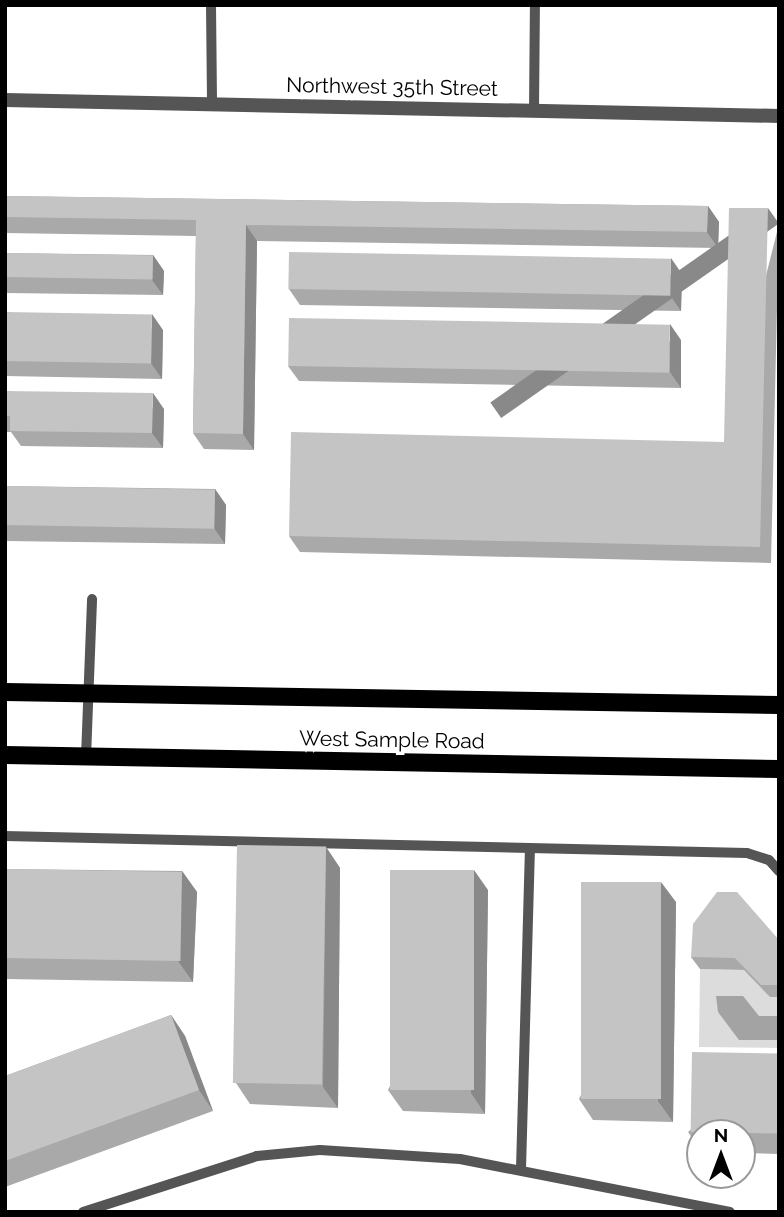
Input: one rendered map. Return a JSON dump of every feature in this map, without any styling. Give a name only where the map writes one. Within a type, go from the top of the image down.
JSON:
[{"type":"main road","name":"West Sample Road","points":[[5,692],[779,705]]},
{"type":"main road","name":"West Sample Road","points":[[5,755],[779,769]]},
{"type":"street","name":"Northwest 35th Street","points":[[5,100],[779,116]]},
{"type":"lane","points":[[211,5],[212,104]]},
{"type":"lane","points":[[534,6],[534,111]]},
{"type":"lane","points":[[86,757],[92,599]]},
{"type":"lane","points":[[5,836],[747,852],[769,860],[779,871]]},
{"type":"lane","points":[[522,1169],[530,848]]},
{"type":"lane","points":[[83,1212],[257,1156],[320,1150],[370,1150],[522,1169],[730,1212]]},
{"type":"shaded area","points":[[700,969],[744,970],[779,997],[779,1048],[699,1047]]},
{"type":"shaded area","points":[[716,996],[743,996],[759,1016],[779,1016],[779,1040],[739,1040],[718,1012]]},
{"type":"building","points":[[5,196],[708,206],[707,232],[246,225],[243,434],[193,433],[196,220],[5,217]]},
{"type":"building","points":[[729,208],[768,208],[760,547],[289,536],[291,432],[724,442]]},
{"type":"building","points":[[289,252],[671,259],[670,296],[288,289]]},
{"type":"building","points":[[5,253],[153,256],[153,280],[5,277]]},
{"type":"building","points":[[5,312],[152,315],[151,364],[5,361]]},
{"type":"building","points":[[289,318],[670,325],[669,373],[288,366]]},
{"type":"building","points":[[5,391],[153,393],[152,433],[10,431],[10,416],[5,416]]},
{"type":"building","points":[[5,486],[215,490],[214,529],[5,525]]},
{"type":"building","points":[[237,845],[326,847],[322,1085],[233,1083]]},
{"type":"building","points":[[5,869],[182,872],[180,961],[5,958]]},
{"type":"building","points":[[390,870],[474,870],[474,1090],[390,1090]]},
{"type":"building","points":[[581,882],[661,882],[661,1099],[581,1099]]},
{"type":"building","points":[[717,892],[737,892],[779,940],[779,985],[761,985],[735,958],[691,957],[693,924]]},
{"type":"building","points":[[171,1015],[199,1090],[5,1161],[5,1076]]},
{"type":"building","points":[[692,1052],[779,1054],[778,1134],[756,1133],[756,1119],[691,1119]]}]
